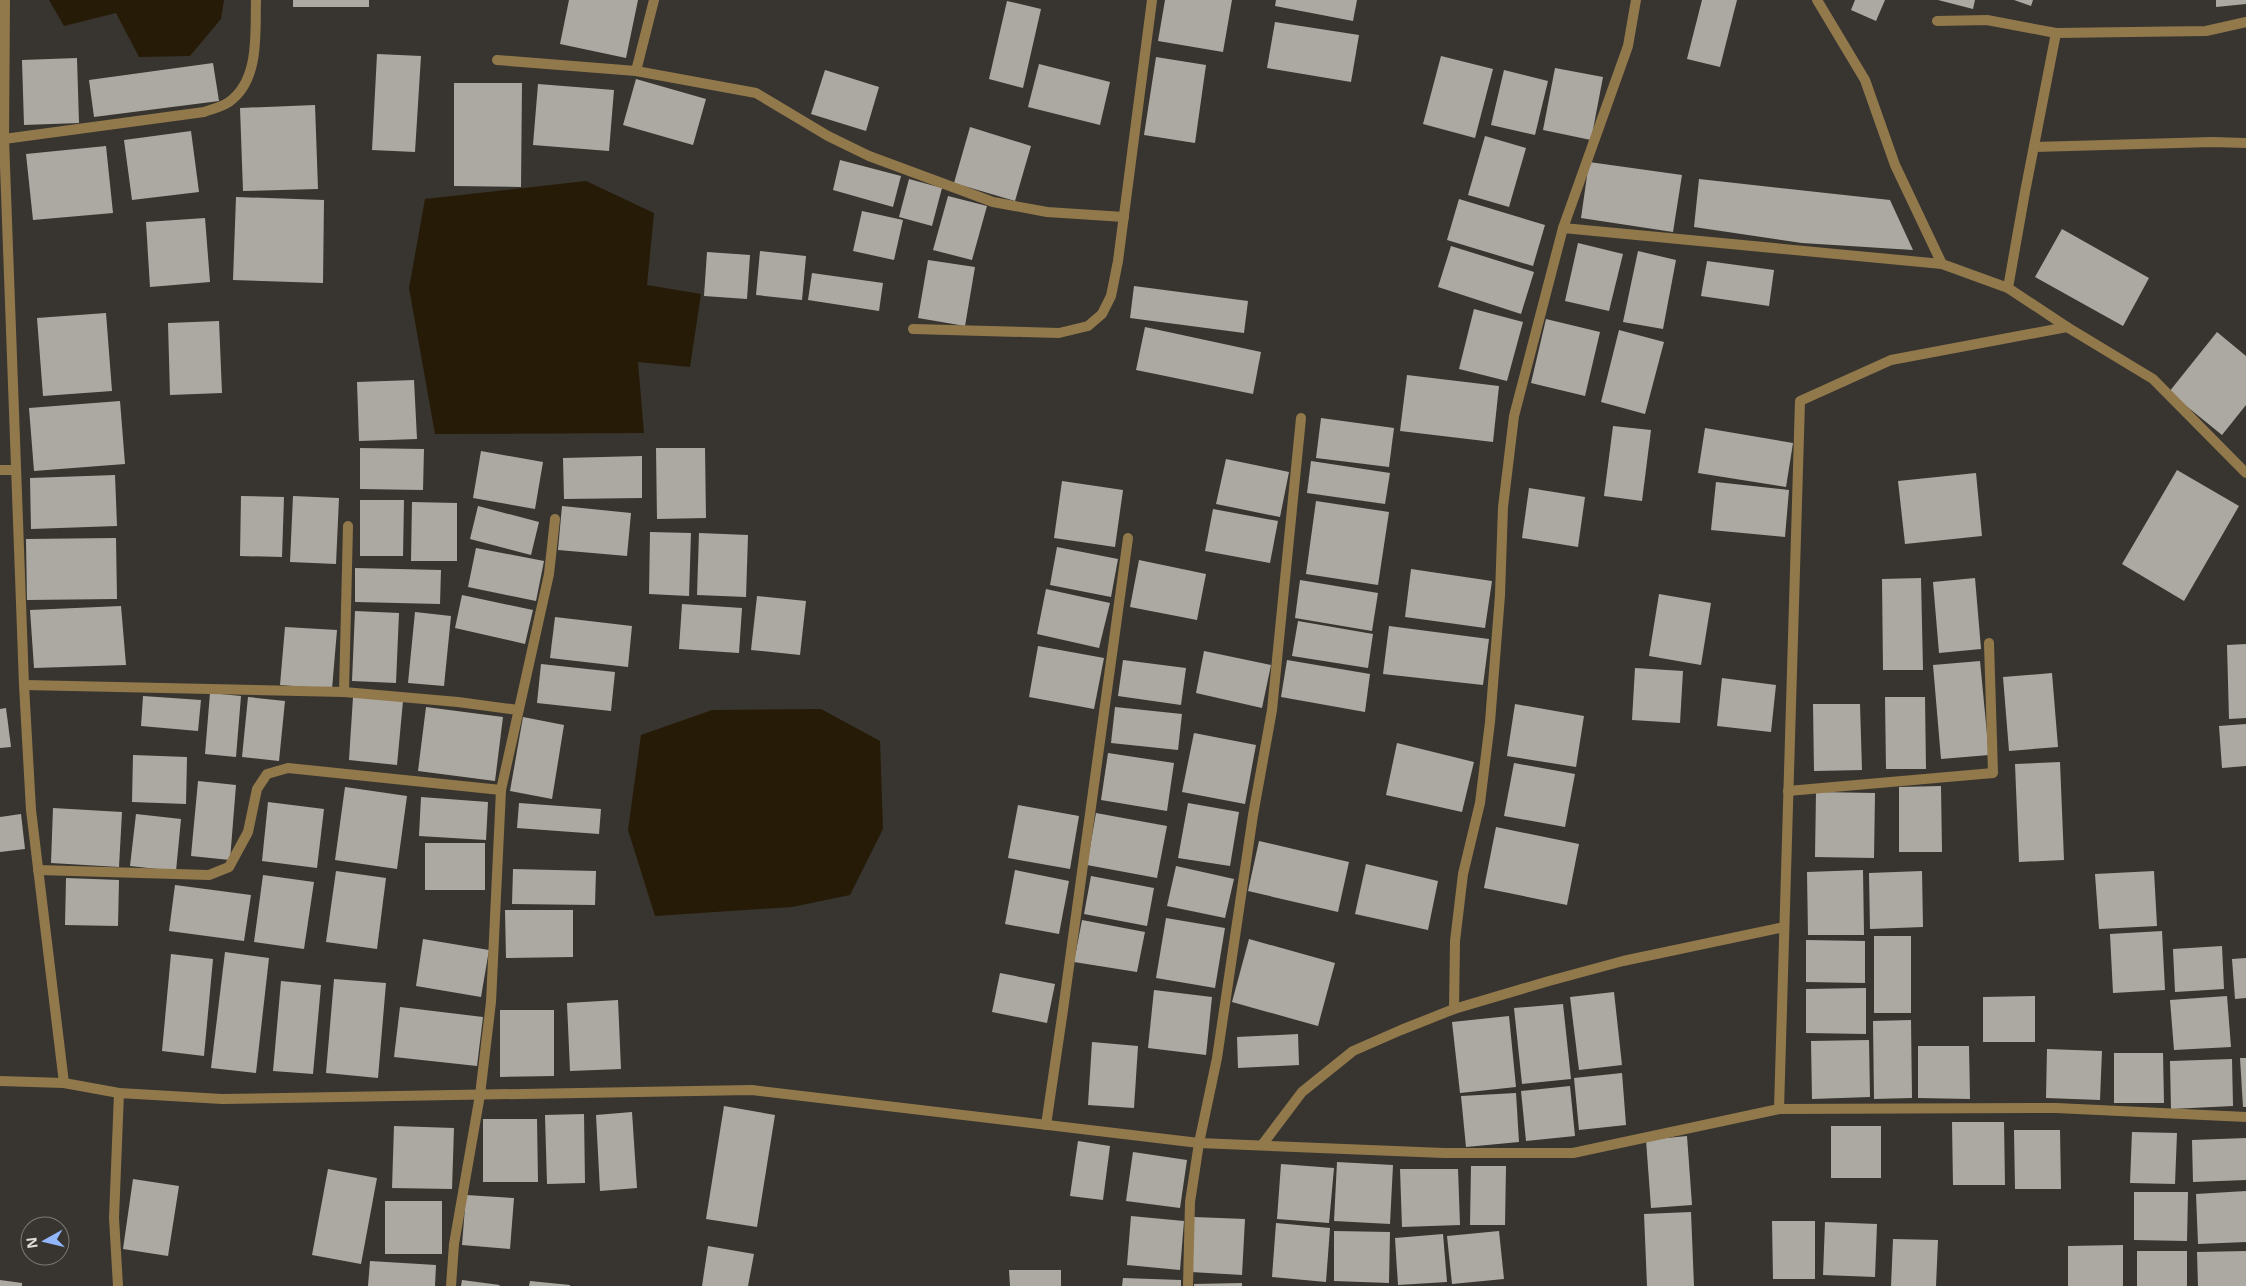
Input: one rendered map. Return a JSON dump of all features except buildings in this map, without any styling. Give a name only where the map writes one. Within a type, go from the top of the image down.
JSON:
[{"type":"street","points":[[5,0],[4,239],[16,470],[24,685],[31,810],[64,1083]]},
{"type":"street","points":[[4,139],[204,112],[229,102],[245,85],[254,54],[256,0]]},
{"type":"street","points":[[636,71],[654,0]]},
{"type":"street","points":[[913,329],[1059,334],[1088,326],[1102,314],[1111,296],[1118,261],[1152,0]]},
{"type":"street","points":[[1454,1009],[1456,941],[1463,874],[1480,803],[1490,722],[1500,595],[1503,507],[1514,416],[1562,228],[1628,46],[1636,0]]},
{"type":"street","points":[[1816,0],[1865,80],[1895,164],[1942,264]]},
{"type":"street","points":[[1937,21],[1987,20],[2056,33],[2206,31],[2246,22]]},
{"type":"street","points":[[2008,288],[2056,33]]},
{"type":"street","points":[[497,60],[636,71],[756,93],[828,136],[869,156],[992,202],[1047,212],[1124,217]]},
{"type":"street","points":[[2034,148],[2212,142],[2246,143]]},
{"type":"street","points":[[1562,228],[1942,264],[2008,288],[2067,327],[2153,379],[2246,473]]},
{"type":"street","points":[[1779,1109],[1800,401],[1891,360],[2067,327]]},
{"type":"street","points":[[1188,1286],[1190,1202],[1199,1142],[1217,1058],[1253,815],[1272,710],[1302,418]]},
{"type":"street","points":[[0,470],[16,470]]},
{"type":"street","points":[[451,1286],[454,1244],[480,1095],[491,1002],[501,790],[549,574],[555,519]]},
{"type":"street","points":[[344,692],[348,526]]},
{"type":"street","points":[[1046,1125],[1128,538]]},
{"type":"street","points":[[1788,791],[1993,773],[1989,642]]},
{"type":"street","points":[[24,685],[344,692],[458,702],[518,710]]},
{"type":"street","points":[[38,870],[210,876],[230,867],[248,832],[257,789],[267,774],[288,768],[501,790]]},
{"type":"street","points":[[1262,1145],[1302,1092],[1353,1051],[1454,1009],[1623,961],[1784,927]]},
{"type":"street","points":[[0,1081],[64,1083],[119,1093],[222,1099],[752,1090],[1199,1142],[1444,1154],[1573,1153],[1779,1109],[2056,1108],[2246,1117]]},
{"type":"street","points":[[118,1286],[114,1218],[119,1093]]},
{"type":"shaded area","points":[[49,0],[224,0],[221,19],[190,56],[139,57],[116,13],[64,26]]},
{"type":"shaded area","points":[[586,181],[654,213],[647,285],[701,294],[690,367],[638,362],[644,433],[435,434],[409,288],[425,199]]},
{"type":"shaded area","points":[[821,709],[880,741],[883,829],[850,895],[792,907],[655,916],[628,830],[641,735],[712,710]]}]
